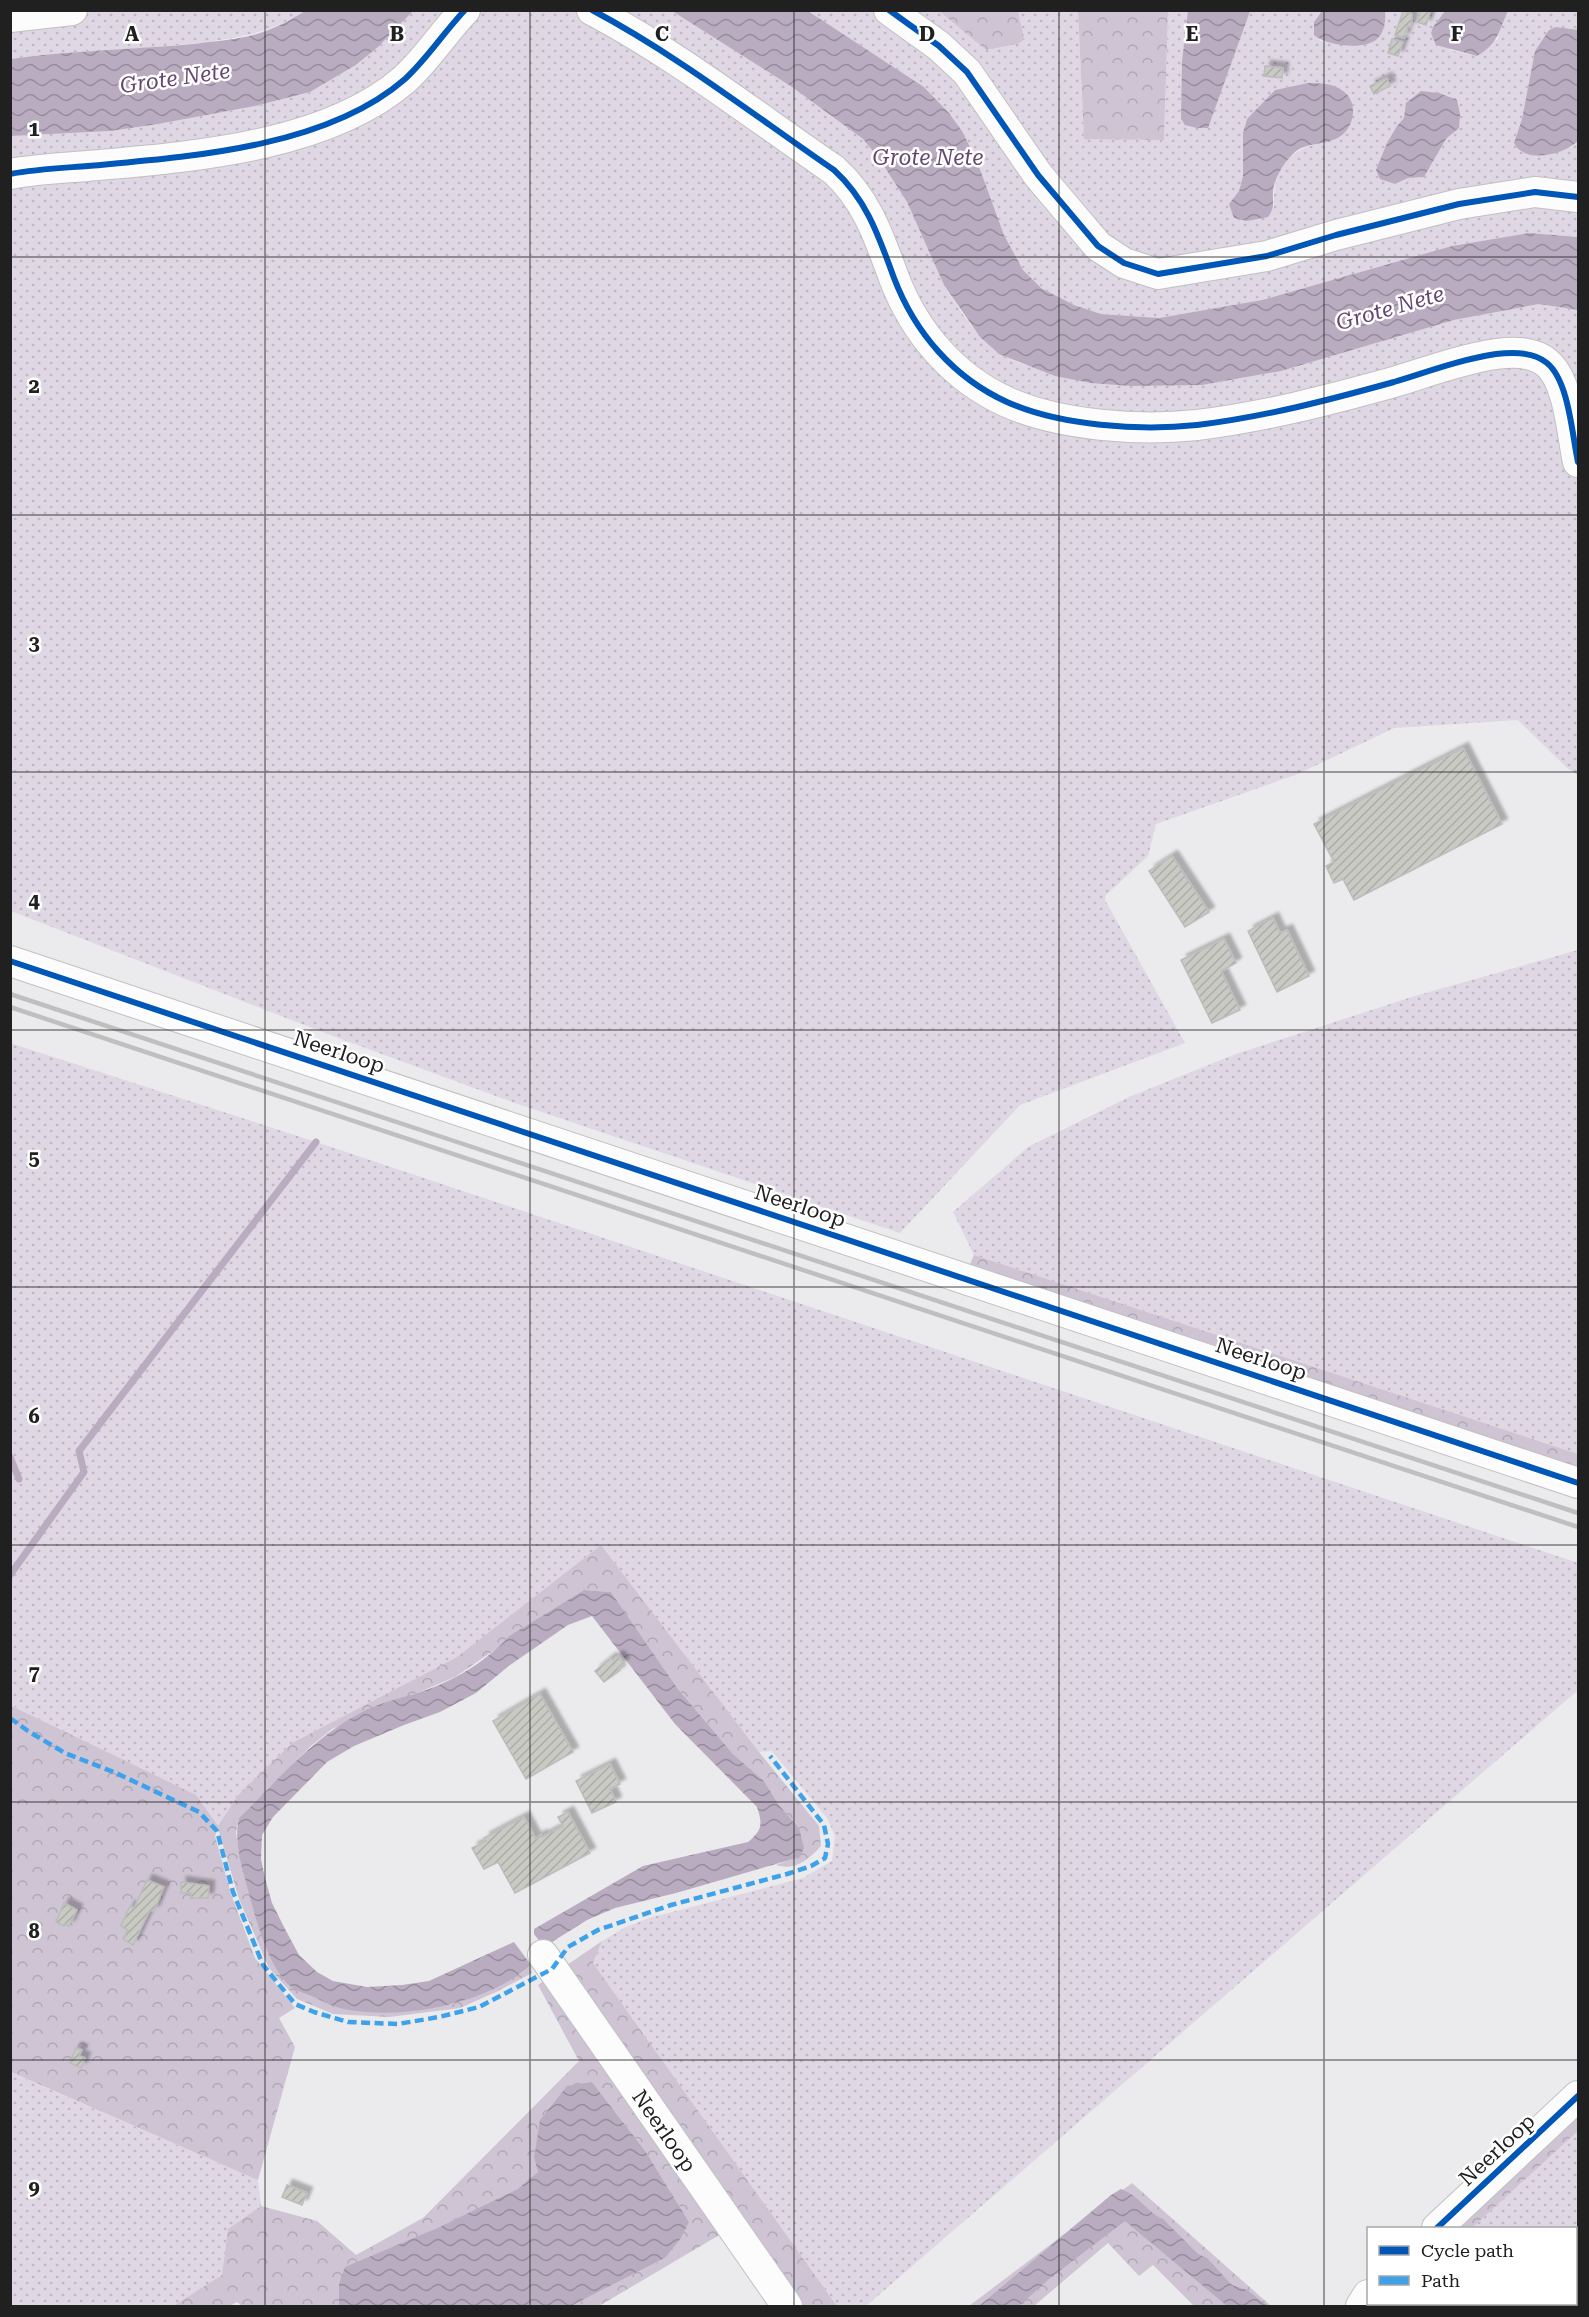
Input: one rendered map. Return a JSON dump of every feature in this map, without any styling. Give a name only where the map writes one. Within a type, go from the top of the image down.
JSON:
[{"type":"street","points":[[10,17],[72,10]]},
{"type":"street","points":[[10,174],[184,155],[315,130],[364,108],[405,79],[465,10]]},
{"type":"street","points":[[592,10],[666,55],[834,170],[849,183],[872,220],[895,279],[923,333],[954,369],[1008,403],[1029,410],[1103,425],[1154,427],[1196,425],[1262,415],[1346,395],[1482,357],[1516,352],[1541,359],[1557,375],[1566,400],[1578,462]]},
{"type":"street","points":[[889,10],[939,45],[967,72],[1038,175],[1098,246],[1124,262],[1158,274],[1267,256],[1459,204],[1535,192],[1578,197]]},
{"type":"street","name":"Neerloop","points":[[10,961],[1578,1483]]},
{"type":"street","name":"Neerloop","points":[[543,1955],[787,2307]]},
{"type":"street","name":"Neerloop","points":[[1439,2227],[1578,2096]]},
{"type":"shaded area","points":[[10,11],[305,11],[277,26],[234,38],[11,59]]},
{"type":"shaded area","points":[[413,11],[672,11],[792,87],[863,139],[880,160],[907,202],[944,285],[961,312],[980,337],[999,354],[1024,365],[1202,385],[1281,371],[1454,320],[1539,304],[1578,310],[1578,776],[1518,720],[1394,728],[1298,774],[1156,824],[1148,856],[1106,895],[1105,900],[1185,1043],[1020,1105],[900,1233],[515,1103],[325,1033],[11,911],[10,136],[110,131],[158,124],[255,106],[310,92],[357,65]]},
{"type":"shaded area","points":[[808,11],[939,11],[986,50],[1024,38],[1018,11],[1078,11],[1084,138],[1164,140],[1168,11],[1322,11],[1314,22],[1320,41],[1354,45],[1374,41],[1381,34],[1385,25],[1385,11],[1445,11],[1433,27],[1450,50],[1471,55],[1498,39],[1499,29],[1508,11],[1578,11],[1578,30],[1535,51],[1522,119],[1516,137],[1571,148],[1578,141],[1578,237],[1529,233],[1452,246],[1262,300],[1159,318],[1101,314],[1074,305],[1041,288],[1023,270],[1004,235],[977,161],[962,131],[949,113],[924,87]],"holes":[[[1308,83],[1316,144],[1296,152],[1283,166],[1275,185],[1274,207],[1247,221],[1229,204],[1239,191],[1243,176],[1243,133],[1247,119],[1275,90]],[[1405,118],[1459,128],[1446,139],[1424,177],[1408,178],[1395,184],[1377,170],[1391,136]]]},
{"type":"shaded area","points":[[1578,950],[1578,1454],[974,1255],[953,1212],[1028,1147],[1129,1097],[1236,1054],[1415,996]]},
{"type":"shaded area","points":[[10,1043],[316,1142],[1578,1563],[1578,1690],[866,2306],[837,2306],[593,1963],[602,1941],[624,1928],[649,1918],[803,1878],[832,1861],[835,1836],[827,1818],[772,1751],[759,1752],[601,1545],[457,1657],[292,1743],[239,1794],[218,1827],[98,1748],[11,1705]]},
{"type":"shaded area","points":[[10,2072],[258,2180],[261,2206],[228,2229],[222,2275],[173,2306],[11,2306]]},
{"type":"shaded area","points":[[1578,2131],[1578,2306],[1407,2306],[1577,2305],[1577,2227],[1473,2227]]},
{"type":"green space","points":[[939,11],[1018,11],[1024,38],[1020,43],[986,50]]},
{"type":"green space","points":[[1078,11],[1168,11],[1164,140],[1084,139]]},
{"type":"green space","points":[[974,1255],[1578,1454],[1578,1477],[967,1271]]},
{"type":"green space","points":[[601,1545],[759,1752],[819,1826],[821,1846],[811,1856],[790,1867],[776,1865],[800,1856],[799,1828],[779,1805],[764,1781],[733,1754],[678,1689],[611,1592],[584,1590],[509,1636],[499,1647],[455,1677],[332,1729],[311,1746],[239,1818],[236,1832],[253,1908],[269,1952],[282,1977],[389,2013],[453,2004],[486,1992],[523,1972],[531,1965],[532,1973],[460,2008],[389,2017],[333,2014],[297,1999],[269,1968],[239,1899],[218,1828],[215,1836],[231,1894],[255,1958],[295,2008],[279,2018],[295,2047],[258,2180],[11,2072],[10,1705],[196,1795],[218,1826],[239,1794],[292,1743],[457,1657]]},
{"type":"green space","points":[[602,1941],[593,1963],[837,2306],[799,2306],[738,2224],[599,2306],[571,2306],[665,2258],[689,2222],[646,2152],[592,2082],[534,2158],[538,2172],[519,2189],[435,2229],[339,2284],[339,2306],[242,2306],[237,2302],[230,2306],[173,2306],[222,2275],[228,2229],[261,2206],[317,2221],[356,2255],[423,2218],[579,2061],[538,1985]]},
{"type":"green space","points":[[1578,2108],[1578,2131],[1473,2227],[1452,2227]]},
{"type":"green space","points":[[1132,2183],[1271,2306],[1194,2306],[1153,2265],[1139,2276],[1108,2243],[1034,2306],[969,2306]]},
{"type":"water","points":[[1385,10],[1382,32],[1378,38],[1365,45],[1346,46],[1327,42],[1314,35],[1314,22],[1322,11]]},
{"type":"water","name":"Grote Nete","points":[[305,11],[413,11],[378,47],[356,65],[310,92],[255,106],[158,124],[110,131],[11,136],[11,59],[235,39],[272,29]]},
{"type":"water","name":"Grote Nete","points":[[672,11],[808,11],[924,87],[949,113],[962,131],[977,161],[1004,235],[1023,270],[1041,288],[1074,305],[1101,314],[1159,318],[1262,300],[1452,246],[1529,233],[1578,237],[1578,310],[1539,304],[1454,320],[1281,371],[1202,385],[1131,386],[1091,383],[1055,376],[999,354],[980,337],[944,285],[907,202],[880,160],[863,139],[792,87]]},
{"type":"water","points":[[1188,11],[1250,11],[1208,128],[1185,125],[1181,119],[1182,61]]},
{"type":"water","points":[[1445,11],[1508,11],[1494,42],[1477,56],[1436,45],[1431,33]]},
{"type":"water","points":[[1556,27],[1578,30],[1578,141],[1555,153],[1527,154],[1519,150],[1514,143],[1522,119],[1535,51],[1549,30]]},
{"type":"water","points":[[1308,83],[1331,85],[1348,95],[1353,107],[1350,125],[1336,139],[1303,147],[1289,158],[1275,182],[1273,207],[1268,217],[1247,221],[1234,218],[1229,204],[1239,191],[1243,176],[1243,133],[1247,119],[1275,90]]},
{"type":"water","points":[[1421,91],[1439,93],[1457,100],[1460,114],[1459,128],[1446,139],[1424,177],[1408,178],[1395,184],[1380,179],[1376,170],[1387,143],[1404,118],[1406,103]]},
{"type":"water","points":[[584,1590],[611,1592],[678,1689],[733,1754],[764,1781],[779,1805],[799,1828],[804,1848],[800,1857],[615,1908],[587,1920],[544,1947],[534,1934],[534,1929],[643,1866],[748,1842],[760,1827],[757,1807],[675,1724],[592,1616],[568,1625],[510,1665],[476,1693],[440,1712],[354,1746],[327,1762],[273,1817],[262,1835],[261,1859],[272,1903],[299,1955],[317,1972],[333,1981],[367,1987],[429,1981],[514,1942],[531,1965],[513,1979],[491,1990],[468,1999],[417,2011],[391,2013],[344,2009],[290,1986],[276,1968],[255,1917],[240,1856],[237,1837],[239,1818],[297,1760],[346,1721],[364,1711],[429,1689],[461,1674],[492,1653],[509,1636]]},
{"type":"water","points":[[592,2082],[646,2152],[689,2222],[681,2238],[665,2258],[571,2306],[339,2306],[339,2284],[345,2267],[435,2229],[518,2189],[538,2172],[534,2158],[540,2120],[567,2086]]},
{"type":"water","points":[[1121,2189],[1134,2196],[1163,2219],[1198,2254],[1207,2258],[1232,2285],[1247,2290],[1268,2306],[1227,2306],[1125,2221],[1049,2279],[1019,2306],[979,2306]]},
{"type":"building","points":[[1421,10],[1430,13],[1426,25],[1417,22]]},
{"type":"building","points":[[1403,11],[1412,14],[1411,27],[1408,26],[1404,38],[1395,35]]},
{"type":"building","points":[[1392,39],[1403,42],[1398,56],[1388,53]]},
{"type":"building","points":[[1265,66],[1283,68],[1282,78],[1264,76]]},
{"type":"building","points":[[1387,78],[1390,86],[1374,94],[1370,86]]},
{"type":"building","points":[[1463,748],[1502,824],[1354,900],[1343,879],[1334,883],[1326,866],[1334,862],[1314,824]]},
{"type":"building","points":[[1172,856],[1209,912],[1185,927],[1149,871]]},
{"type":"building","points":[[1273,918],[1280,933],[1287,930],[1309,976],[1277,992],[1248,931]]},
{"type":"building","points":[[1224,939],[1236,963],[1221,971],[1240,1010],[1212,1023],[1181,960]]},
{"type":"building","points":[[618,1656],[624,1663],[618,1667],[620,1670],[604,1682],[595,1671],[611,1658],[613,1660]]},
{"type":"building","points":[[540,1694],[573,1752],[526,1779],[493,1721]]},
{"type":"building","points":[[610,1764],[620,1784],[610,1789],[616,1802],[592,1813],[576,1781]]},
{"type":"building","points":[[568,1812],[590,1853],[515,1893],[498,1862],[484,1869],[472,1848],[486,1841],[484,1838],[524,1817],[536,1839],[541,1835],[542,1837],[563,1826],[558,1817]]},
{"type":"building","points":[[147,1880],[164,1887],[154,1911],[150,1910],[133,1945],[123,1939],[128,1930],[121,1926],[130,1906],[134,1908]]},
{"type":"building","points":[[181,1882],[209,1886],[208,1898],[191,1898],[191,1893],[181,1893]]},
{"type":"building","points":[[64,1903],[77,1910],[69,1926],[56,1922]]},
{"type":"building","points":[[76,2048],[82,2050],[79,2056],[85,2058],[81,2068],[70,2063]]},
{"type":"building","points":[[287,2185],[307,2193],[302,2205],[282,2197]]},
{"type":"waterway","points":[[10,1575],[84,1472],[79,1451],[316,1142]]},
{"type":"waterway","points":[[10,1457],[19,1479]]},
{"type":"railway","points":[[10,994],[1578,1513]]},
{"type":"railway","points":[[10,1007],[1578,1527]]},
{"type":"marked path","points":[[10,1718],[65,1753],[116,1773],[199,1812],[217,1831],[233,1892],[263,1965],[295,2004],[348,2022],[398,2024],[479,2007],[552,1969],[568,1947],[598,1930],[671,1905],[787,1874],[811,1866],[825,1858],[828,1844],[824,1825],[770,1756]]},
{"type":"cycle path","points":[[10,174],[211,153],[296,134],[336,120],[373,102],[405,79],[465,10]]},
{"type":"cycle path","points":[[592,10],[655,46],[834,170],[864,207],[903,298],[925,335],[953,367],[988,392],[1007,402],[1051,417],[1100,425],[1126,427],[1197,425],[1272,413],[1394,382],[1483,356],[1522,353],[1535,356],[1547,363],[1560,382],[1565,395],[1578,462]]},
{"type":"cycle path","points":[[889,10],[939,46],[967,72],[1038,175],[1098,246],[1124,263],[1158,274],[1267,256],[1336,235],[1459,204],[1535,192],[1578,197]]},
{"type":"cycle path","points":[[10,961],[1578,1483]]},
{"type":"cycle path","points":[[1438,2227],[1578,2096]]}]
